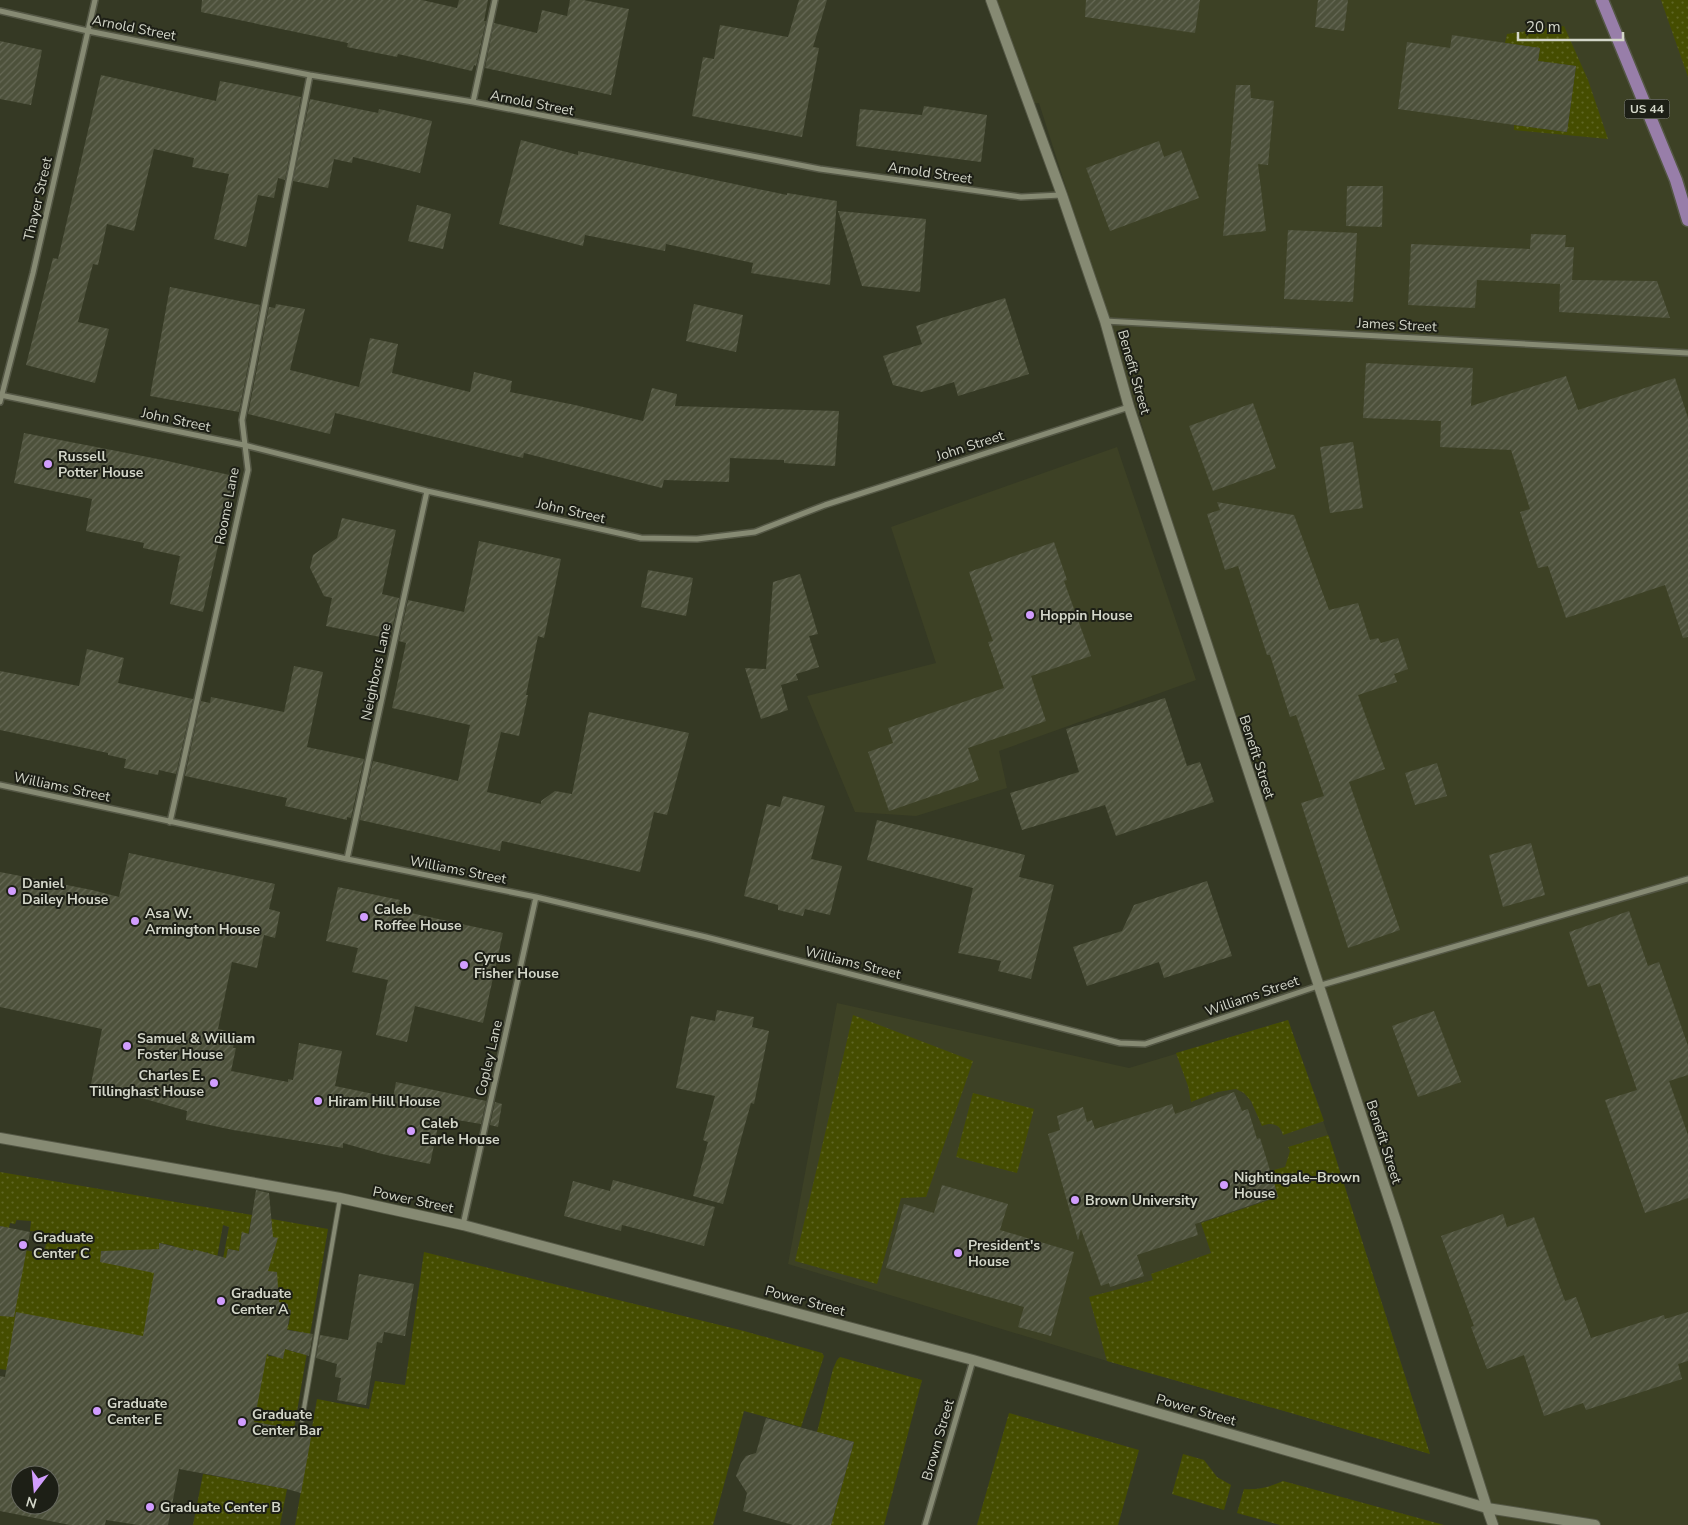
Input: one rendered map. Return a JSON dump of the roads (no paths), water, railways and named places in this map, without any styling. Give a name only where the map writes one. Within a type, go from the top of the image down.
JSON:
[{"type":"main road","name":"US 44","points":[[1602,0],[1676,180],[1688,220]]},
{"type":"street","name":"Thayer Street","points":[[0,398],[33,273],[95,0]]},
{"type":"street","points":[[472,102],[496,0]]},
{"type":"street","name":"Benefit Street","points":[[990,0],[1062,195],[1105,321],[1129,407],[1400,1233],[1493,1525]]},
{"type":"street","name":"Arnold Street","points":[[0,11],[88,31],[310,75],[472,102],[820,169],[1021,197],[1062,195]]},
{"type":"street","name":"Roome Lane","points":[[170,822],[248,470],[242,420],[310,75]]},
{"type":"street","name":"James Street","points":[[1105,321],[1688,353]]},
{"type":"street","name":"John Street","points":[[0,398],[244,446],[427,490],[641,538],[706,538],[755,532],[824,505],[1129,407]]},
{"type":"street","name":"Neighbors Lane","points":[[347,859],[427,490]]},
{"type":"street","name":"Williams Street","points":[[0,785],[536,897],[706,937],[1120,1043],[1145,1044],[1318,986],[1688,879]]},
{"type":"street","name":"Copley Lane","points":[[463,1225],[536,897]]},
{"type":"street","name":"Power Street","points":[[0,1138],[340,1198],[463,1225],[973,1360],[1487,1508],[1595,1525]]},
{"type":"street","name":"Brown Street","points":[[926,1525],[973,1360]]},
{"type":"lane","points":[[302,1420],[340,1198]]},
{"type":"place","name":"Russell Potter House","points":[[48,464]]},
{"type":"place","name":"Hoppin House","points":[[1030,615]]},
{"type":"place","name":"Daniel Dailey House","points":[[12,891]]},
{"type":"place","name":"Caleb Roffee House","points":[[364,917]]},
{"type":"place","name":"Asa W. Armington House","points":[[135,921]]},
{"type":"place","name":"Cyrus Fisher House","points":[[464,965]]},
{"type":"place","name":"Samuel & William Foster House","points":[[127,1046]]},
{"type":"place","name":"Charles E. Tillinghast House","points":[[214,1083]]},
{"type":"place","name":"Hiram Hill House","points":[[318,1101]]},
{"type":"place","name":"Caleb Earle House","points":[[411,1131]]},
{"type":"place","name":"Nightingale–Brown House","points":[[1224,1185]]},
{"type":"place","name":"Brown University","points":[[1075,1200]]},
{"type":"place","name":"Graduate Center C","points":[[23,1245]]},
{"type":"place","name":"President's House","points":[[958,1253]]},
{"type":"place","name":"Graduate Center A","points":[[221,1301]]},
{"type":"place","name":"Graduate Center E","points":[[97,1411]]},
{"type":"place","name":"Graduate Center Bar","points":[[242,1422]]},
{"type":"place","name":"Graduate Center B","points":[[150,1507]]}]
